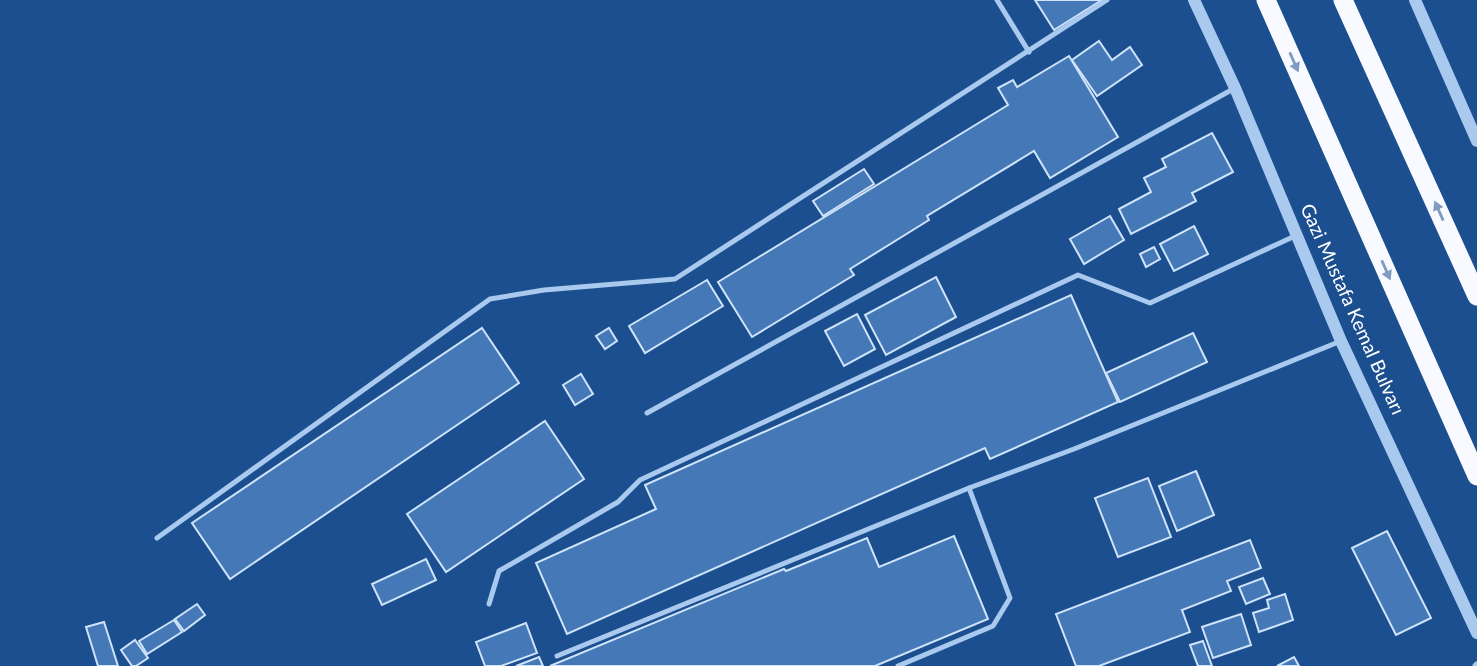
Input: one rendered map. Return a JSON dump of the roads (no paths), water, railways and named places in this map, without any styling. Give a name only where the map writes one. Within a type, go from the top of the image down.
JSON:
[{"type":"highway","points":[[1266,0],[1477,476]]},
{"type":"highway","points":[[1343,0],[1477,296]]},
{"type":"street","name":"Gazi Mustafa Kemal Bulvarı","points":[[1194,0],[1235,88],[1341,341],[1477,633]]},
{"type":"street","points":[[1415,0],[1477,141]]},
{"type":"lane","points":[[997,0],[1029,52]]},
{"type":"lane","points":[[157,538],[490,299],[544,290],[675,279],[1107,0]]},
{"type":"lane","points":[[648,413],[1235,88]]},
{"type":"lane","points":[[489,604],[499,571],[618,502],[640,480],[1078,275],[1150,303],[1295,236]]},
{"type":"lane","points":[[557,656],[969,488],[1074,449],[1341,341]]},
{"type":"lane","points":[[898,666],[993,626],[1010,598],[969,488]]}]
